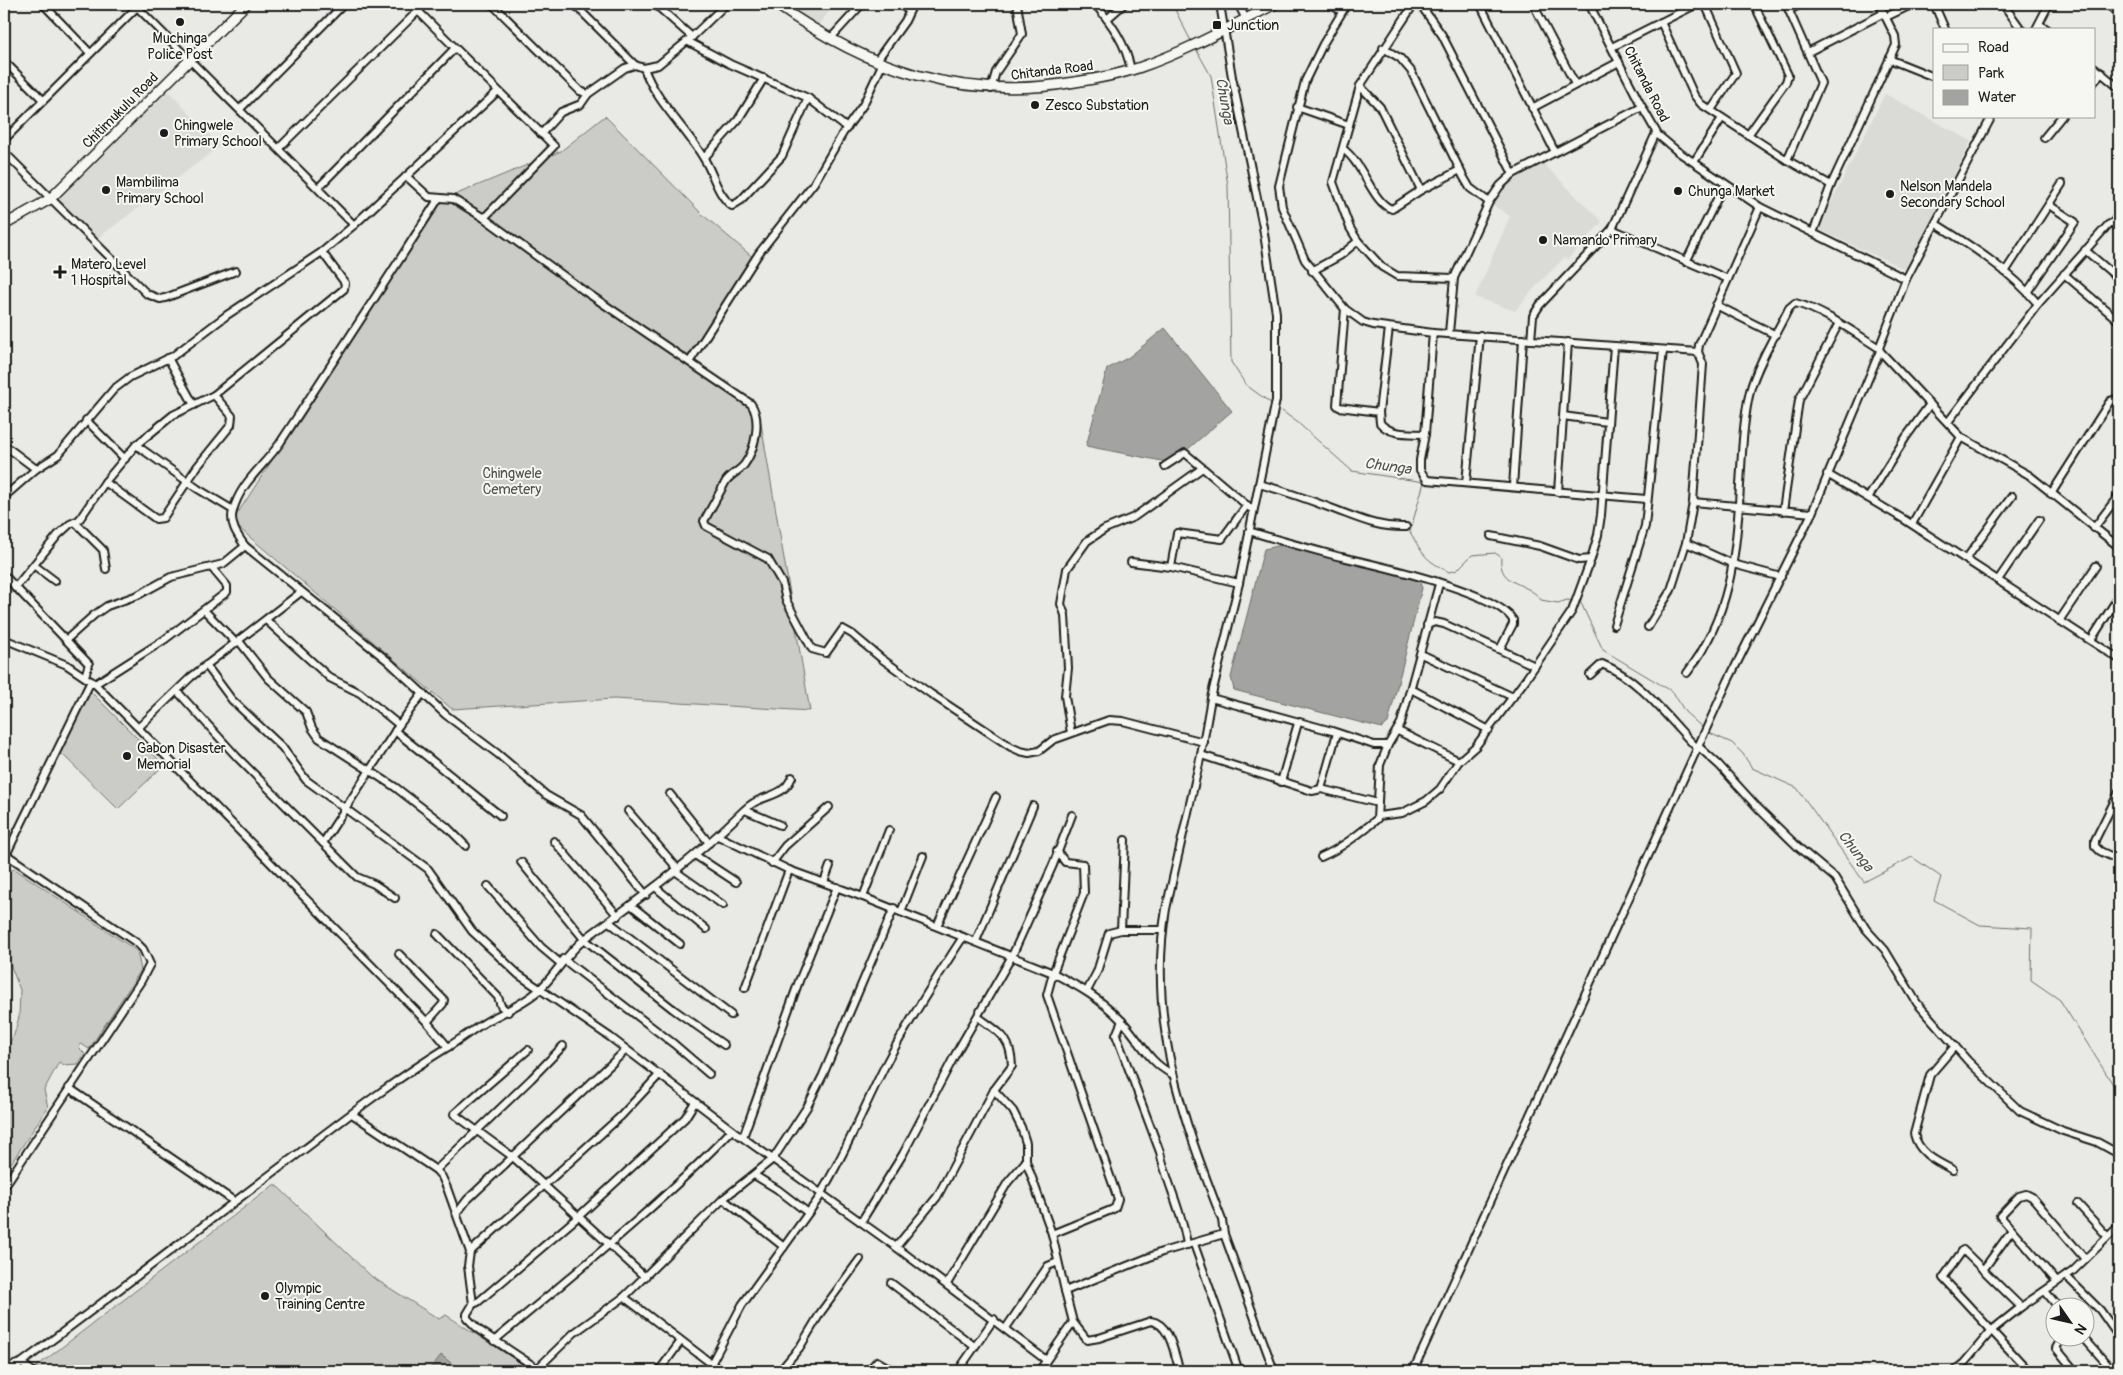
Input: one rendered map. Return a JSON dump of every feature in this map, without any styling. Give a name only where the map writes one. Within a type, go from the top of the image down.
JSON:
[{"type":"street","points":[[43,4],[90,52]]},
{"type":"street","name":"Chitimukulu Road","points":[[4,225],[50,198],[135,116],[246,4]]},
{"type":"street","points":[[240,109],[344,4]]},
{"type":"street","points":[[411,4],[554,146],[484,218]]},
{"type":"street","points":[[279,148],[425,4]]},
{"type":"street","points":[[492,4],[580,91],[588,94]]},
{"type":"street","points":[[574,4],[634,65],[644,68],[658,65],[726,4]]},
{"type":"street","points":[[655,4],[689,39],[730,64],[808,98],[847,128]]},
{"type":"street","name":"Chitanda Road","points":[[776,4],[830,40],[879,63],[942,82],[991,89],[1042,88],[1107,77],[1132,70],[1188,47],[1275,4]]},
{"type":"street","points":[[830,40],[862,4]]},
{"type":"street","points":[[900,4],[909,11]]},
{"type":"street","points":[[690,361],[731,295],[814,183],[863,105],[879,63],[905,21],[913,4]]},
{"type":"street","points":[[991,89],[996,72],[1022,34],[1017,4]]},
{"type":"street","points":[[1095,4],[1107,19],[1126,50],[1132,70]]},
{"type":"street","points":[[1107,19],[1124,4]]},
{"type":"street","points":[[1220,4],[1232,77],[1263,227],[1277,324],[1275,405],[1259,484],[1250,508],[1249,531],[1239,583],[1211,698],[1204,742],[1176,861],[1163,930],[1159,965],[1161,1006],[1172,1074],[1190,1136],[1222,1220],[1224,1234],[1274,1371]]},
{"type":"street","points":[[1238,4],[1246,19]]},
{"type":"street","points":[[1329,4],[1342,11]]},
{"type":"street","points":[[1347,4],[1308,71],[1297,107],[1278,190],[1292,234],[1312,271],[1345,309],[1363,322],[1389,328],[1432,333],[1698,352]]},
{"type":"street","points":[[1414,4],[1383,48],[1360,86],[1333,182],[1340,207],[1358,242],[1371,258],[1391,274],[1397,276],[1454,278]]},
{"type":"street","points":[[1420,4],[1442,35],[1513,174]]},
{"type":"street","points":[[1480,4],[1555,152]]},
{"type":"street","points":[[1533,4],[1575,84]]},
{"type":"street","name":"Chitanda Road","points":[[1589,4],[1656,133],[1694,162],[1760,207],[1906,279]]},
{"type":"street","points":[[1612,47],[1697,4]]},
{"type":"street","points":[[1705,4],[1736,73],[1711,110]]},
{"type":"street","points":[[1748,135],[1786,82],[1788,75],[1754,4]]},
{"type":"street","points":[[1787,160],[1820,89],[1820,79],[1787,7],[1802,4]]},
{"type":"street","points":[[1812,233],[1831,184],[1896,45],[1895,36],[1879,4]]},
{"type":"street","points":[[1808,52],[1885,15],[1913,4]]},
{"type":"street","points":[[1934,4],[1945,28]]},
{"type":"street","points":[[2002,4],[2020,28]]},
{"type":"street","points":[[2038,26],[2049,4]]},
{"type":"street","points":[[2107,4],[2119,14]]},
{"type":"street","points":[[4,140],[137,5],[189,60],[319,187],[354,225]]},
{"type":"street","points":[[1661,22],[1694,95],[1702,104],[1787,160],[1831,184]]},
{"type":"street","points":[[319,187],[455,48]]},
{"type":"street","points":[[1383,48],[1400,58],[1411,71],[1470,188],[1489,202]]},
{"type":"street","points":[[1889,58],[1933,77]]},
{"type":"street","points":[[4,61],[43,100]]},
{"type":"street","points":[[1532,108],[1619,62]]},
{"type":"street","points":[[541,134],[560,112],[580,104],[588,94],[625,68],[634,65]]},
{"type":"street","points":[[644,68],[651,84],[676,122],[704,158],[722,196],[730,204],[735,205],[782,156],[808,98]]},
{"type":"street","points":[[2096,68],[2118,85]]},
{"type":"street","points":[[2096,80],[2102,73]]},
{"type":"street","points":[[704,158],[733,127],[764,78]]},
{"type":"street","points":[[1360,86],[1380,107],[1420,190]]},
{"type":"street","points":[[4,497],[36,469],[58,455],[114,389],[130,377],[187,347],[226,315],[322,252],[354,225],[498,91]]},
{"type":"street","points":[[1297,107],[1349,125]]},
{"type":"street","points":[[1449,333],[1454,278],[1489,202],[1500,186],[1513,174],[1642,107]]},
{"type":"street","points":[[1694,162],[1722,118]]},
{"type":"street","points":[[1414,1371],[1728,680],[1812,513],[1880,349],[1906,279],[1991,118]]},
{"type":"street","points":[[2044,138],[2060,118]]},
{"type":"street","points":[[1531,340],[1534,316],[1540,305],[1612,229],[1656,133]]},
{"type":"street","points":[[1342,149],[1355,160],[1382,206],[1394,209],[1420,190],[1460,170]]},
{"type":"street","points":[[4,152],[143,291],[154,297],[160,299],[173,296],[236,271]]},
{"type":"street","points":[[406,176],[430,197],[453,199],[484,218],[583,290],[751,404],[755,414],[756,433],[748,459],[739,471],[726,481],[704,521],[706,526],[768,560],[782,582],[786,600],[812,649],[826,653],[843,629],[931,694],[1020,751],[1029,753],[1039,752],[1053,740],[1113,720],[1204,742]]},
{"type":"street","points":[[2004,272],[2062,184]]},
{"type":"street","points":[[1686,262],[1719,195]]},
{"type":"street","points":[[439,198],[336,361],[278,446],[247,482],[233,510],[234,528],[245,546],[388,661],[446,715],[498,754],[546,795],[581,815],[646,895]]},
{"type":"street","points":[[2028,291],[2075,222],[2049,205]]},
{"type":"street","points":[[1648,627],[1671,590],[1686,544],[1692,502],[1703,364],[1698,352],[1699,345],[1760,207]]},
{"type":"street","points":[[1948,422],[2038,304],[2108,225],[2114,222],[2119,213]]},
{"type":"street","points":[[2114,222],[2119,231]]},
{"type":"street","points":[[1936,224],[1963,241],[2004,272],[2028,291],[2038,304]]},
{"type":"street","points":[[1612,229],[1728,279]]},
{"type":"street","points":[[1312,271],[1341,255],[1358,242]]},
{"type":"street","points":[[2085,250],[2119,278]]},
{"type":"street","points":[[15,588],[35,566],[58,535],[79,520],[105,482],[136,445],[173,415],[214,395],[344,289],[345,283],[322,252]]},
{"type":"street","points":[[2064,274],[2119,321]]},
{"type":"street","points":[[1687,673],[1706,647],[1726,599],[1733,564],[1742,452],[1750,390],[1789,308],[1795,303],[1830,317],[1880,349],[1961,437],[2029,475],[2119,547]]},
{"type":"street","points":[[1716,305],[1776,335]]},
{"type":"street","points":[[1345,309],[1337,405],[1339,407],[1379,412]]},
{"type":"street","points":[[1783,511],[1798,400],[1838,323]]},
{"type":"street","points":[[1389,328],[1379,412],[1380,424],[1386,429],[1425,434]]},
{"type":"street","points":[[1432,333],[1425,434],[1420,460],[1420,470],[1427,480],[1646,499]]},
{"type":"street","points":[[1466,483],[1480,336]]},
{"type":"street","points":[[1513,487],[1523,339]]},
{"type":"street","points":[[1558,492],[1568,342]]},
{"type":"street","points":[[1378,816],[1405,812],[1426,801],[1440,788],[1459,761],[1476,746],[1513,697],[1572,611],[1598,535],[1614,346]]},
{"type":"street","points":[[1614,625],[1643,537],[1663,350]]},
{"type":"street","points":[[168,358],[194,405]]},
{"type":"street","points":[[105,482],[156,519],[162,518],[167,514],[188,481],[233,420],[232,416],[214,395]]},
{"type":"street","points":[[2051,494],[2110,400],[2119,398]]},
{"type":"street","points":[[1868,498],[1906,437],[1930,404]]},
{"type":"street","points":[[1563,416],[1607,422]]},
{"type":"street","points":[[86,420],[125,459]]},
{"type":"street","points":[[1912,524],[1961,437]]},
{"type":"street","points":[[4,445],[36,469]]},
{"type":"street","points":[[136,445],[233,510]]},
{"type":"street","points":[[1165,466],[1185,453],[1201,469],[1250,508]]},
{"type":"street","points":[[1071,733],[1065,696],[1068,668],[1065,615],[1061,604],[1067,569],[1087,541],[1105,529],[1134,518],[1201,469]]},
{"type":"street","points":[[1827,474],[1912,524],[2059,621],[2119,658]]},
{"type":"street","points":[[1259,484],[1334,509],[1361,521],[1383,527],[1406,527]]},
{"type":"street","points":[[2094,528],[2119,495]]},
{"type":"street","points":[[1966,559],[2012,496]]},
{"type":"street","points":[[1692,502],[1738,508],[1812,513]]},
{"type":"street","points":[[1170,567],[1177,533],[1222,539],[1250,508]]},
{"type":"street","points":[[1998,580],[2039,520]]},
{"type":"street","points":[[75,522],[103,550],[106,569]]},
{"type":"street","points":[[1249,531],[1321,552],[1422,576],[1492,604],[1511,617],[1513,624],[1500,649]]},
{"type":"street","points":[[1491,536],[1540,546],[1579,560],[1591,559]]},
{"type":"street","points":[[1686,544],[1733,564],[1781,577]]},
{"type":"street","points":[[66,640],[107,606],[138,595],[171,577],[223,564],[245,546]]},
{"type":"street","points":[[1131,562],[1170,567],[1239,583]]},
{"type":"street","points":[[35,566],[55,581]]},
{"type":"street","points":[[2059,621],[2096,566]]},
{"type":"street","points":[[4,1187],[141,981],[150,964],[148,957],[137,943],[5,854],[93,683],[205,611],[228,592],[228,589],[212,568]]},
{"type":"street","points":[[4,575],[89,664],[85,676]]},
{"type":"street","points":[[1321,856],[1356,836],[1365,826],[1377,819],[1378,776],[1388,745],[1398,731],[1439,584]]},
{"type":"street","points":[[139,727],[206,665],[301,592]]},
{"type":"street","points":[[2091,640],[2119,596]]},
{"type":"street","points":[[205,611],[237,642],[268,678],[306,712],[312,728],[320,738],[370,770],[447,827],[466,846]]},
{"type":"street","points":[[266,620],[330,678],[360,693],[399,725]]},
{"type":"street","points":[[1427,625],[1435,622],[1444,624],[1535,666]]},
{"type":"street","points":[[4,639],[67,664],[93,683],[139,727],[426,1022],[448,1047]]},
{"type":"street","points":[[1421,654],[1513,697]]},
{"type":"street","points":[[1590,674],[1602,664],[1618,670],[1635,683],[1698,748],[1719,765],[1759,809],[1798,847],[1835,878],[1866,929],[1884,950],[1917,1003],[1955,1046],[2020,1111],[2063,1132],[2097,1142],[2119,1154]]},
{"type":"street","points":[[206,665],[247,716],[282,747],[298,772],[428,869],[472,931],[504,962],[540,990],[660,1074],[732,1130],[947,1284],[1046,1360]]},
{"type":"street","points":[[1411,689],[1488,730]]},
{"type":"street","points":[[177,691],[237,757],[357,877],[383,889],[395,898]]},
{"type":"street","points":[[324,843],[395,731],[423,692]]},
{"type":"street","points":[[1211,698],[1374,745],[1388,745]]},
{"type":"street","points":[[1281,782],[1298,723]]},
{"type":"street","points":[[395,731],[501,816]]},
{"type":"street","points":[[1398,731],[1459,761]]},
{"type":"street","points":[[1321,789],[1336,733]]},
{"type":"street","points":[[1201,755],[1312,791],[1321,789],[1378,803]]},
{"type":"street","points":[[15,1371],[21,1363],[117,1293],[352,1114],[478,1027],[508,1012],[540,990],[562,961],[584,940],[646,895],[710,843],[756,801],[777,794],[787,788],[792,777]]},
{"type":"street","points":[[2119,792],[2095,840],[2095,846],[2100,851],[2119,860]]},
{"type":"street","points":[[670,794],[710,843]]},
{"type":"street","points":[[937,926],[996,797]]},
{"type":"street","points":[[976,942],[1033,806]]},
{"type":"street","points":[[772,863],[786,846],[829,807]]},
{"type":"street","points":[[745,810],[780,825]]},
{"type":"street","points":[[628,811],[676,870],[723,905]]},
{"type":"street","points":[[861,1222],[904,1154],[955,1055],[1012,956],[1043,889],[1072,815]]},
{"type":"street","points":[[863,897],[889,830]]},
{"type":"street","points":[[718,836],[772,863],[894,908],[1053,973],[1101,1000],[1122,1021],[1157,1066],[1172,1074]]},
{"type":"street","points":[[1121,930],[1124,840]]},
{"type":"street","points":[[554,841],[618,916]]},
{"type":"street","points":[[1052,1234],[1115,1208],[1118,1199],[1047,991],[1084,893],[1083,864],[1065,862],[1058,851]]},
{"type":"street","points":[[695,855],[736,882]]},
{"type":"street","points":[[901,912],[923,856]]},
{"type":"street","points":[[521,862],[584,940],[724,1045]]},
{"type":"street","points":[[824,882],[830,866]]},
{"type":"street","points":[[745,988],[790,870]]},
{"type":"street","points":[[488,886],[540,948],[562,961],[674,1044],[708,1074]]},
{"type":"street","points":[[655,887],[706,929]]},
{"type":"street","points":[[744,1137],[790,1007],[837,887]]},
{"type":"street","points":[[632,906],[680,944]]},
{"type":"street","points":[[695,1102],[685,1118],[578,1217],[478,1302],[473,1304],[467,1314],[467,1318],[494,1341],[537,1370],[574,1332],[624,1297],[723,1199],[773,1159],[807,1107],[823,1075],[894,908]]},
{"type":"street","points":[[609,922],[731,1015]]},
{"type":"street","points":[[1087,992],[1097,972],[1109,933],[1121,930],[1163,930]]},
{"type":"street","points":[[437,934],[498,997],[501,1006],[508,1012]]},
{"type":"street","points":[[711,1364],[735,1317],[821,1193],[838,1165],[876,1084],[913,1015],[964,937]]},
{"type":"street","points":[[399,954],[444,1000],[443,1004],[426,1022]]},
{"type":"street","points":[[896,1247],[937,1197],[994,1090],[1012,1066],[1011,1050],[1004,1036],[978,1017]]},
{"type":"street","points":[[1122,1021],[1117,1030],[1116,1038],[1160,1152],[1164,1172],[1239,1371]]},
{"type":"street","points":[[436,1170],[531,1080],[563,1046]]},
{"type":"street","points":[[1953,1170],[1928,1156],[1916,1143],[1914,1134],[1930,1075],[1955,1046]]},
{"type":"street","points":[[528,1050],[454,1114],[513,1157],[645,1277]]},
{"type":"street","points":[[457,1212],[467,1200],[626,1050]]},
{"type":"street","points":[[470,1252],[622,1116],[660,1074]]},
{"type":"street","points":[[69,1088],[234,1202]]},
{"type":"street","points":[[994,1090],[1013,1111],[1021,1127],[1026,1143],[1026,1161],[1052,1234],[1073,1322],[1087,1340],[1151,1321],[1157,1322],[1163,1326],[1168,1336],[1180,1370],[1171,1371]]},
{"type":"street","points":[[352,1114],[436,1170],[442,1177],[457,1212],[470,1252],[468,1266],[473,1304]]},
{"type":"street","points":[[494,1341],[609,1245],[700,1162],[732,1130]]},
{"type":"street","points":[[947,1284],[1008,1182],[1026,1161]]},
{"type":"street","points":[[754,1175],[777,1188],[808,1212]]},
{"type":"street","points":[[2057,1282],[2000,1216],[2019,1196],[2026,1194],[2032,1197],[2085,1259]]},
{"type":"street","points":[[723,1199],[784,1246]]},
{"type":"street","points":[[2078,1204],[2107,1236]]},
{"type":"street","points":[[1954,1371],[1964,1363],[1992,1330],[2066,1276],[2119,1226]]},
{"type":"street","points":[[1983,1270],[2012,1230]]},
{"type":"street","points":[[1065,1291],[1162,1252],[1224,1234]]},
{"type":"street","points":[[2021,1307],[1963,1250],[1943,1278],[2026,1368]]},
{"type":"street","points":[[780,1371],[800,1347],[821,1312],[860,1260]]},
{"type":"street","points":[[1006,1328],[1048,1266],[1058,1262]]},
{"type":"street","points":[[2066,1276],[2100,1310],[2119,1337]]},
{"type":"street","points":[[891,1283],[974,1346]]},
{"type":"street","points":[[2045,1291],[2051,1298]]},
{"type":"street","points":[[624,1297],[721,1371]]},
{"type":"street","points":[[958,1371],[994,1319]]},
{"type":"street","points":[[1039,1371],[1073,1322]]},
{"type":"street","points":[[659,1371],[681,1341]]},
{"type":"street","points":[[2056,1348],[2075,1371]]},
{"type":"street","points":[[2093,1348],[2113,1371]]},
{"type":"street","points":[[868,1371],[877,1361],[894,1371]]},
{"type":"street","points":[[4,1368],[21,1363],[28,1366],[32,1371]]},
{"type":"shaded area","points":[[791,4],[836,4],[816,27]]},
{"type":"shaded area","points":[[168,91],[220,146],[98,238],[55,201]]},
{"type":"shaded area","name":"Nelson Mandela Secondary School","points":[[1885,94],[1971,141],[1907,270],[1818,229]]},
{"type":"shaded area","name":"Namando Primary","points":[[1541,161],[1602,222],[1568,259],[1564,258],[1538,284],[1515,311],[1475,297],[1510,216],[1493,205],[1510,180]]},
{"type":"green space","name":"Chingwele Cemetery","points":[[605,116],[702,214],[756,260],[690,363],[759,412],[810,711],[614,699],[452,709],[232,522],[440,201],[561,151]]},
{"type":"green space","points":[[91,692],[164,765],[118,809],[60,752]]},
{"type":"green space","points":[[15,869],[137,951],[141,970],[89,1049],[81,1044],[79,1048],[85,1054],[78,1064],[64,1065],[59,1062],[44,1090],[48,1107],[4,1174],[4,1052],[14,1035],[19,1017],[20,990],[4,948],[4,872]]},
{"type":"green space","name":"Olympic Training Centre","points":[[275,1184],[372,1277],[439,1319],[446,1315],[530,1369],[527,1371],[39,1371],[36,1367]]},
{"type":"water","points":[[1165,328],[1232,411],[1172,463],[1086,446],[1107,369],[1129,357]]},
{"type":"water","points":[[1282,545],[1418,578],[1422,588],[1388,723],[1382,728],[1234,690],[1231,677],[1264,549]]},
{"type":"water","points":[[441,1355],[461,1371],[433,1371],[430,1369]]},
{"type":"waterway","name":"Chunga","points":[[1172,4],[1191,41]]},
{"type":"waterway","name":"Chunga","points":[[1196,49],[1211,76],[1228,186],[1231,362],[1246,385],[1272,404]]},
{"type":"waterway","name":"Chunga","points":[[1282,411],[1352,471],[1424,482],[1410,532],[1422,552],[1434,564],[1449,572],[1457,570],[1472,555],[1495,553],[1501,557],[1501,567],[1504,574],[1515,583],[1529,589],[1541,600],[1558,603],[1567,600],[1574,601]]},
{"type":"waterway","name":"Chunga","points":[[1580,601],[1603,650],[1673,692],[1685,712],[1704,729]]},
{"type":"waterway","name":"Chunga","points":[[1707,732],[1732,743],[1743,754],[1752,768],[1797,788],[1864,882],[1912,857],[1941,877],[1934,900],[1980,925],[2032,928],[2031,980],[2060,1000],[2119,1094]]},
{"type":"place","name":"Muchinga Police Post","points":[[180,22]]},
{"type":"place","name":"Junction","points":[[1217,25]]},
{"type":"place","name":"Zesco Substation","points":[[1035,105]]},
{"type":"place","name":"Chingwele Primary School","points":[[164,133]]},
{"type":"place","name":"Mambilima Primary School","points":[[106,190]]},
{"type":"place","name":"Chunga Market","points":[[1678,191]]},
{"type":"place","name":"Nelson Mandela Secondary School","points":[[1890,194]]},
{"type":"place","name":"Namando Primary","points":[[1543,240]]},
{"type":"place","name":"Matero Level 1 Hospital","points":[[60,272]]},
{"type":"place","name":"Gabon Disaster Memorial","points":[[127,756]]},
{"type":"place","name":"Olympic Training Centre","points":[[265,1296]]}]
